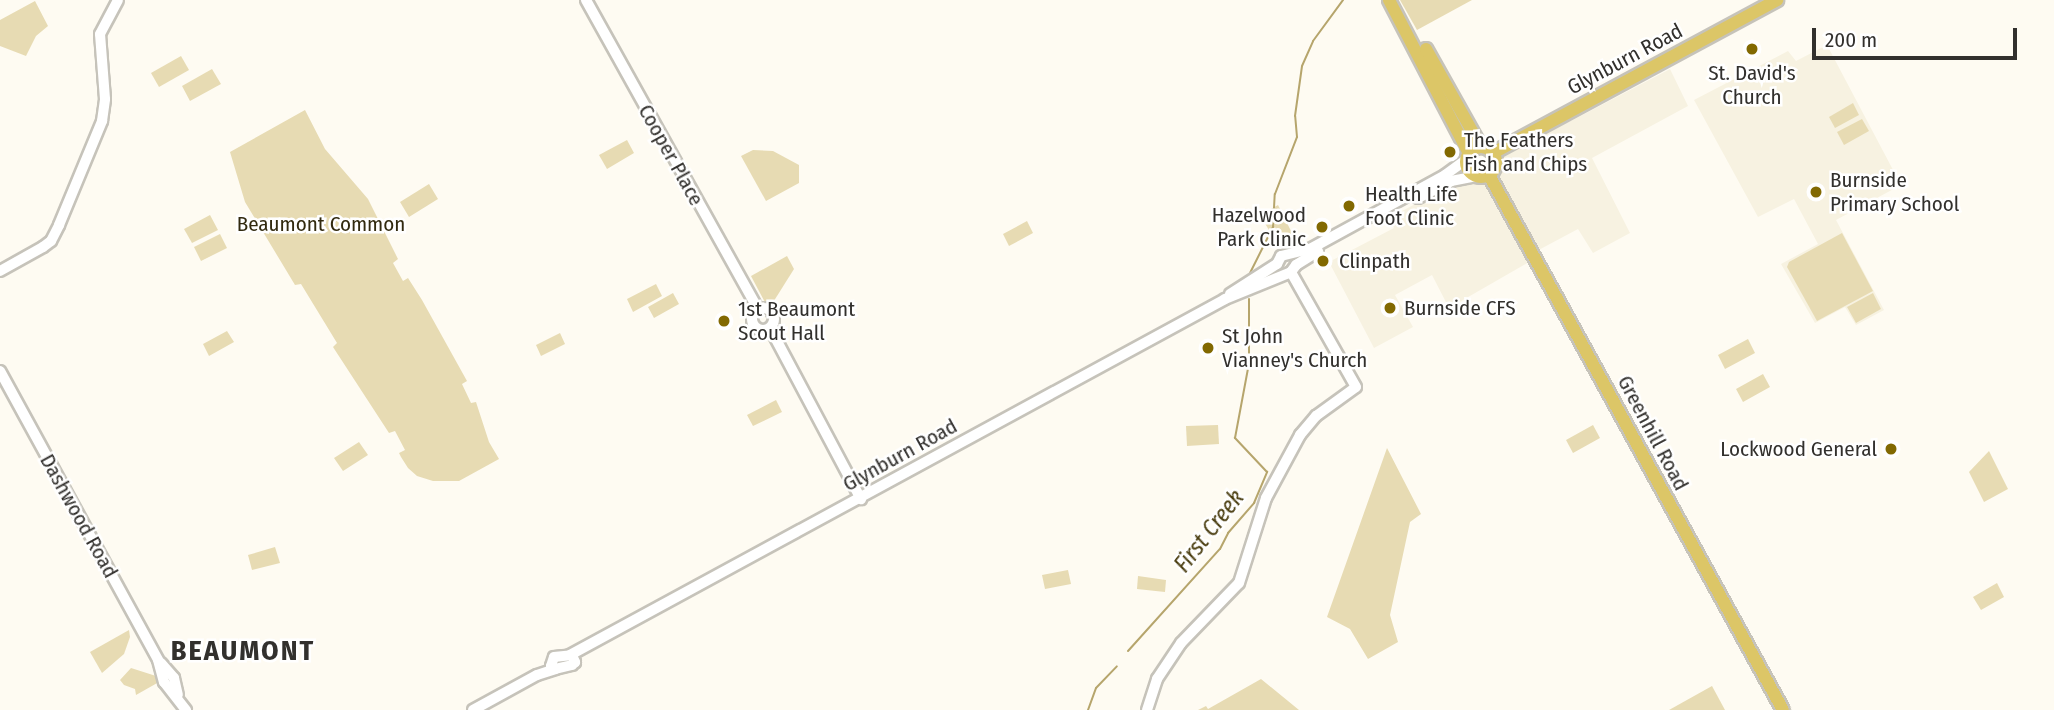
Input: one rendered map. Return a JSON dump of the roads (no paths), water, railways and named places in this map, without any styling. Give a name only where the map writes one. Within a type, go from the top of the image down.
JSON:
[{"type":"main road","points":[[1389,0],[1468,156]]},
{"type":"main road","points":[[1398,0],[1495,166],[1483,176]]},
{"type":"main road","name":"Glynburn Road","points":[[1468,156],[1487,150],[1777,0]]},
{"type":"main road","name":"Greenhill Road","points":[[1468,156],[1467,167],[1483,176],[1783,710]]},
{"type":"street","points":[[0,271],[43,247],[60,225],[102,121],[105,99],[100,34],[118,0]]},
{"type":"street","name":"Cooper Place","points":[[586,0],[758,309]]},
{"type":"street","points":[[1147,710],[1157,678],[1181,643],[1239,583],[1266,498],[1300,436],[1316,416],[1356,387],[1281,256],[1310,249],[1445,175],[1468,156]]},
{"type":"street","name":"Glynburn Road","points":[[473,710],[553,665],[554,657],[573,659],[593,645],[1225,299],[1234,289],[1287,268],[1441,186],[1483,176]]},
{"type":"street","points":[[1287,268],[1289,255]]},
{"type":"street","points":[[758,309],[772,312],[774,319],[770,328],[762,330],[755,325],[753,317],[758,309]]},
{"type":"street","points":[[770,328],[861,499]]},
{"type":"street","name":"Dashwood Road","points":[[0,371],[158,660],[164,682],[178,695],[186,710]]},
{"type":"waterway","name":"First Creek","points":[[1249,275],[1273,227],[1275,194],[1297,137],[1295,116],[1302,66],[1313,41],[1343,0]]},
{"type":"waterway","name":"First Creek","points":[[1128,651],[1220,549],[1228,533],[1254,503],[1267,472],[1235,438],[1249,363],[1249,299]]},
{"type":"waterway","name":"First Creek","points":[[1088,710],[1096,688],[1117,666]]},
{"type":"place","name":"St. David's Church","points":[[1752,49]]},
{"type":"place","name":"The Feathers Fish and Chips","points":[[1450,152]]},
{"type":"place","name":"Burnside Primary School","points":[[1816,192]]},
{"type":"place","name":"Health Life Foot Clinic","points":[[1349,206]]},
{"type":"place","name":"Hazelwood Park Clinic","points":[[1322,227]]},
{"type":"place","name":"Clinpath","points":[[1323,261]]},
{"type":"place","name":"Burnside CFS","points":[[1390,308]]},
{"type":"place","name":"1st Beaumont Scout Hall","points":[[724,321]]},
{"type":"place","name":"St John Vianney's Church","points":[[1208,348]]},
{"type":"place","name":"Lockwood General","points":[[1891,449]]},
{"type":"district","name":"BEAUMONT","points":[[243,651]]},
{"type":"park label","name":"Beaumont Common","points":[[321,224]]}]
